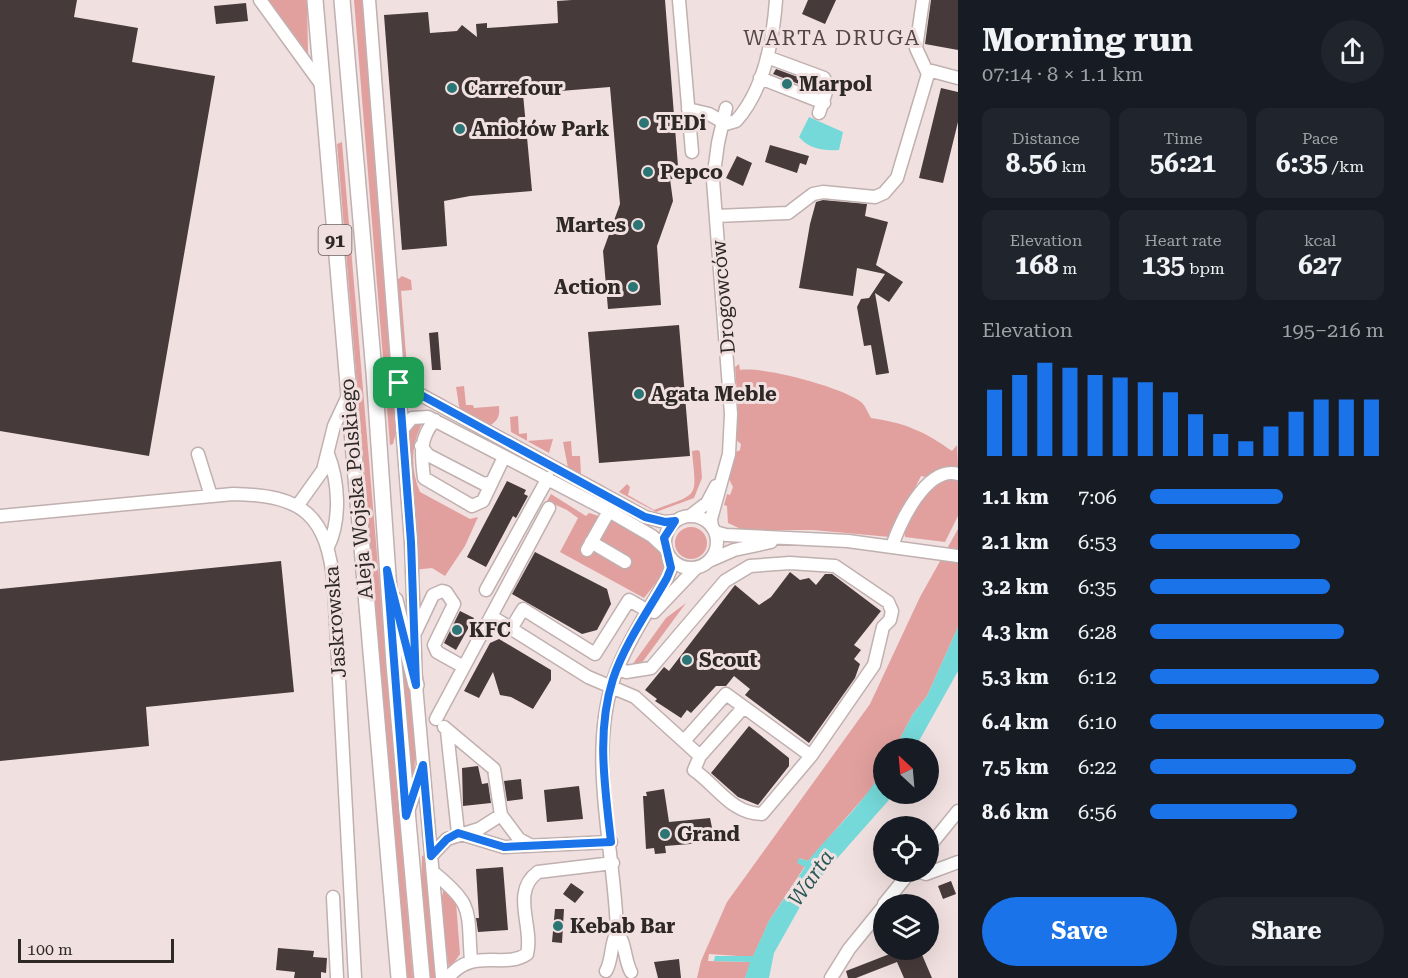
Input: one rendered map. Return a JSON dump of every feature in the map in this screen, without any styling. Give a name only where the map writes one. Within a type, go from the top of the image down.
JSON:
[{"type":"main road","name":"Aleja Wojska Polskiego","points":[[315,0],[399,978]]},
{"type":"main road","name":"Aleja Wojska Polskiego","points":[[342,0],[374,372],[406,816],[422,978]]},
{"type":"main road","points":[[387,570],[416,685]]},
{"type":"street","points":[[260,0],[321,84]]},
{"type":"street","points":[[369,0],[399,383],[416,685],[442,978]]},
{"type":"street","points":[[679,0],[692,152]]},
{"type":"street","points":[[688,109],[709,114],[723,123],[736,121],[742,114],[759,78],[774,37],[776,0]]},
{"type":"street","points":[[716,216],[788,213],[813,194],[823,192],[875,197],[884,193],[897,178],[928,74],[916,48],[923,0]]},
{"type":"street","points":[[759,78],[821,108],[828,86],[824,78],[767,57]]},
{"type":"street","points":[[928,74],[932,71],[958,78]]},
{"type":"street","name":"Drogowców","points":[[714,529],[711,519],[725,469],[730,433],[730,376],[713,180],[726,108]]},
{"type":"street","points":[[399,383],[645,517],[665,522],[690,516],[698,517],[726,535],[848,541],[958,556]]},
{"type":"street","points":[[0,516],[211,496],[264,494],[298,505],[315,484],[328,454],[334,426],[348,396]]},
{"type":"street","points":[[402,430],[409,420],[418,416],[435,420],[609,511],[652,536],[685,568],[695,569]]},
{"type":"street","points":[[435,420],[425,431],[421,446],[424,478],[472,506],[483,501],[504,457]]},
{"type":"street","points":[[421,446],[428,455],[456,470],[484,484],[492,482]]},
{"type":"street","points":[[198,454],[211,496]]},
{"type":"street","points":[[328,454],[336,473],[336,531],[328,548]]},
{"type":"street","name":"Drogowców","points":[[690,516],[707,503],[725,469]]},
{"type":"street","points":[[892,547],[903,520],[932,479],[942,474],[958,474]]},
{"type":"street","points":[[486,590],[548,478]]},
{"type":"street","name":"Jaskrowska","points":[[298,505],[315,522],[328,548],[334,586],[356,978]]},
{"type":"street","points":[[436,719],[462,666],[549,508]]},
{"type":"street","points":[[609,511],[589,546],[625,561]]},
{"type":"street","points":[[603,975],[611,961],[613,939],[617,932],[602,750],[611,689],[618,668],[671,568],[664,538],[675,521]]},
{"type":"street","points":[[711,560],[717,541],[714,529]]},
{"type":"street","points":[[637,630],[695,569],[734,550],[784,539]]},
{"type":"street","points":[[618,668],[631,672],[651,668],[724,581],[750,566],[790,563],[835,566],[888,602],[892,611],[890,620],[883,627],[874,665],[811,756],[762,814],[748,814],[733,805],[694,770],[700,756],[743,708]]},
{"type":"street","points":[[414,635],[419,620],[433,595],[442,591],[446,592],[454,604],[434,645],[437,652],[462,666]]},
{"type":"street","points":[[511,629],[523,609],[595,654],[629,600],[648,611]]},
{"type":"street","points":[[491,616],[611,689],[635,698],[700,756]]},
{"type":"street","points":[[684,741],[726,694],[811,756]]},
{"type":"street","points":[[419,718],[436,719],[447,731],[494,769],[501,815],[519,839],[530,845]]},
{"type":"street","points":[[447,731],[458,833]]},
{"type":"street","points":[[406,816],[423,765]]},
{"type":"street","points":[[939,834],[958,811]]},
{"type":"street","points":[[431,856],[447,839],[458,833],[479,829],[501,815]]},
{"type":"street","points":[[458,833],[504,847],[611,842]]},
{"type":"street","points":[[939,869],[958,862]]},
{"type":"street","points":[[448,978],[456,968],[471,961],[527,954],[524,888],[530,878],[538,872],[613,863]]},
{"type":"street","points":[[433,872],[456,890],[466,905],[471,961]]},
{"type":"street","points":[[893,894],[902,882]]},
{"type":"street","points":[[333,897],[337,978]]},
{"type":"street","points":[[831,978],[873,920]]},
{"type":"street","points":[[617,932],[623,939],[624,958],[633,975]]},
{"type":"street","points":[[603,975],[616,968],[633,975]]},
{"type":"shaded area","points":[[267,0],[307,0],[308,54]]},
{"type":"shaded area","points":[[354,0],[362,0],[368,44],[397,428],[393,444],[390,445]]},
{"type":"shaded area","points":[[342,142],[413,978],[407,978],[403,938],[337,144]]},
{"type":"shaded area","points":[[402,276],[411,280],[412,290],[401,291],[408,380],[446,400],[443,403],[405,380],[396,281]]},
{"type":"shaded area","points":[[739,364],[740,370],[783,374],[837,390],[861,402],[871,418],[894,422],[914,429],[952,451],[957,445],[958,467],[938,469],[925,477],[921,476],[890,537],[813,530],[743,530],[728,523],[727,506],[724,505],[727,494],[730,495],[733,487],[729,479],[734,453],[740,450],[741,444],[736,440],[738,408],[735,367]]},
{"type":"shaded area","points":[[464,386],[466,405],[473,405],[474,408],[499,406],[498,418],[492,424],[489,426],[460,412],[456,387]]},
{"type":"shaded area","points":[[518,416],[519,434],[527,433],[527,441],[511,432],[510,417]]},
{"type":"shaded area","points":[[416,422],[423,422],[416,439],[413,457],[420,492],[470,519],[478,517],[465,546],[445,576],[432,568],[413,570],[408,435]]},
{"type":"shaded area","points":[[553,439],[549,453],[527,441]]},
{"type":"shaded area","points":[[571,441],[572,456],[580,456],[581,474],[604,486],[600,489],[569,473],[563,442]]},
{"type":"shaded area","points":[[698,450],[702,478],[694,498],[656,512],[619,492],[627,484],[630,487],[628,495],[654,510],[688,496],[694,486],[692,451]]},
{"type":"shaded area","points":[[958,479],[958,516],[945,542],[905,537],[911,515],[934,485],[939,480]]},
{"type":"shaded area","points":[[551,494],[586,516],[589,513],[626,525],[638,531],[658,547],[664,558],[666,570],[644,598],[560,552],[578,518],[547,501]]},
{"type":"shaded area","points":[[691,527],[702,532],[707,543],[702,554],[691,559],[680,554],[675,543],[680,532]]},
{"type":"shaded area","points":[[958,529],[958,627],[927,696],[913,714],[900,738],[873,738],[873,787],[808,861],[799,858],[805,866],[769,921],[753,957],[709,954],[708,961],[751,962],[745,978],[697,978],[701,961],[727,902],[870,704],[920,597]]},
{"type":"shaded area","points":[[686,603],[641,664],[632,665],[666,618]]},
{"type":"shaded area","points":[[401,645],[414,717],[415,753],[412,789]]},
{"type":"shaded area","points":[[425,855],[436,978],[430,978],[421,891],[422,856]]},
{"type":"shaded area","points":[[444,888],[456,902],[460,954],[449,970],[441,900]]},
{"type":"water","points":[[809,117],[843,132],[839,150],[817,148],[807,144],[799,137]]},
{"type":"water","points":[[958,627],[958,671],[921,738],[900,738],[913,714],[927,696]]},
{"type":"water","name":"Warta","points":[[873,785],[873,804],[885,804],[810,889],[774,953],[769,978],[745,978],[750,962],[714,961],[715,956],[753,956],[769,921],[805,867],[797,863],[799,858],[808,861]]},
{"type":"building","points":[[0,0],[77,0],[74,17],[138,28],[132,62],[215,76],[149,456],[0,431]]},
{"type":"building","name":"Aniołów Park","points":[[665,0],[679,179],[670,179],[673,201],[657,246],[661,305],[608,309],[603,251],[620,204],[610,87],[523,94],[532,191],[470,196],[444,201],[447,246],[402,250],[384,15],[428,12],[430,33],[457,31],[462,25],[477,37],[476,24],[487,23],[487,28],[558,23],[557,1]]},
{"type":"building","points":[[808,0],[836,0],[825,24],[802,14]]},
{"type":"building","points":[[931,0],[958,0],[958,50],[925,44]]},
{"type":"building","points":[[246,3],[248,21],[216,24],[214,6]]},
{"type":"building","points":[[776,69],[806,80],[804,86],[773,74]]},
{"type":"building","points":[[941,88],[958,92],[958,122],[943,183],[919,178]]},
{"type":"building","points":[[770,145],[809,156],[806,165],[800,163],[797,173],[765,162]]},
{"type":"building","points":[[737,156],[752,163],[743,186],[726,178]]},
{"type":"building","points":[[823,200],[867,204],[865,216],[888,222],[876,265],[903,282],[889,302],[875,293],[889,373],[876,375],[871,345],[864,346],[857,307],[861,299],[869,298],[885,274],[857,268],[853,296],[799,288],[816,202]]},
{"type":"building","name":"Agata Meble","points":[[679,325],[690,456],[599,463],[588,332]]},
{"type":"building","points":[[438,332],[441,370],[432,370],[429,333]]},
{"type":"building","points":[[507,481],[526,490],[524,494],[528,496],[516,518],[513,516],[486,567],[467,557]]},
{"type":"building","points":[[535,552],[607,589],[611,604],[597,630],[582,634],[512,594]]},
{"type":"building","points":[[281,561],[294,692],[146,707],[149,746],[0,761],[0,589]]},
{"type":"building","points":[[790,572],[800,580],[809,578],[816,585],[825,574],[832,574],[881,611],[854,645],[861,650],[854,659],[860,664],[855,678],[809,743],[745,695],[750,689],[734,676],[726,686],[716,686],[691,713],[687,710],[681,718],[655,701],[657,699],[645,690],[664,667],[669,671],[735,585],[759,605],[771,597]]},
{"type":"building","name":"KFC","points":[[460,611],[474,618],[456,650],[444,643]]},
{"type":"building","points":[[499,639],[551,670],[551,680],[533,709],[511,697],[500,695],[493,672],[479,698],[464,691],[490,643]]},
{"type":"building","points":[[749,726],[789,758],[789,766],[758,805],[738,797],[711,773]]},
{"type":"building","points":[[478,766],[482,784],[488,783],[491,803],[463,806],[462,768]]},
{"type":"building","points":[[521,779],[523,799],[507,801],[504,781]]},
{"type":"building","points":[[579,786],[583,819],[547,822],[544,790]]},
{"type":"building","points":[[664,789],[669,822],[710,818],[715,842],[665,846],[666,853],[655,854],[654,848],[646,849],[643,796],[647,796],[646,792]]},
{"type":"building","points":[[503,867],[508,930],[478,932],[476,869]]},
{"type":"building","points":[[951,881],[956,894],[943,899],[938,886]]},
{"type":"building","points":[[571,883],[584,892],[575,903],[563,894]]},
{"type":"building","name":"Kebab Bar","points":[[555,909],[564,909],[562,943],[552,942]]},
{"type":"building","points":[[278,948],[314,951],[313,957],[327,958],[326,973],[321,972],[321,978],[294,978],[295,972],[276,970]]},
{"type":"building","points":[[679,959],[681,978],[658,978],[654,962]]},
{"type":"building","points":[[874,960],[924,960],[932,978],[904,978],[897,962],[856,978],[848,978],[846,971]]},
{"type":"place","name":"Marpol","points":[[787,84]]},
{"type":"place","name":"Carrefour","points":[[452,88]]},
{"type":"place","name":"TEDi","points":[[644,123]]},
{"type":"place","name":"Aniołów Park","points":[[460,129]]},
{"type":"place","name":"Pepco","points":[[648,172]]},
{"type":"place","name":"Martes","points":[[638,225]]},
{"type":"place","name":"Action","points":[[633,287]]},
{"type":"place","name":"Agata Meble","points":[[639,394]]},
{"type":"place","name":"KFC","points":[[457,630]]},
{"type":"place","name":"Scout","points":[[687,660]]},
{"type":"place","name":"Grand","points":[[665,834]]},
{"type":"place","name":"Kebab Bar","points":[[558,926]]},
{"type":"district","name":"WARTA DRUGA","points":[[832,38]]},
{"type":"route","points":[[399,383],[645,517],[657,521],[675,521],[664,538],[671,568],[623,657],[613,679],[606,710],[602,750],[611,842],[504,847],[458,833],[447,839],[431,856],[423,765],[406,816],[387,570],[403,626],[416,685],[411,542],[399,383]]}]
